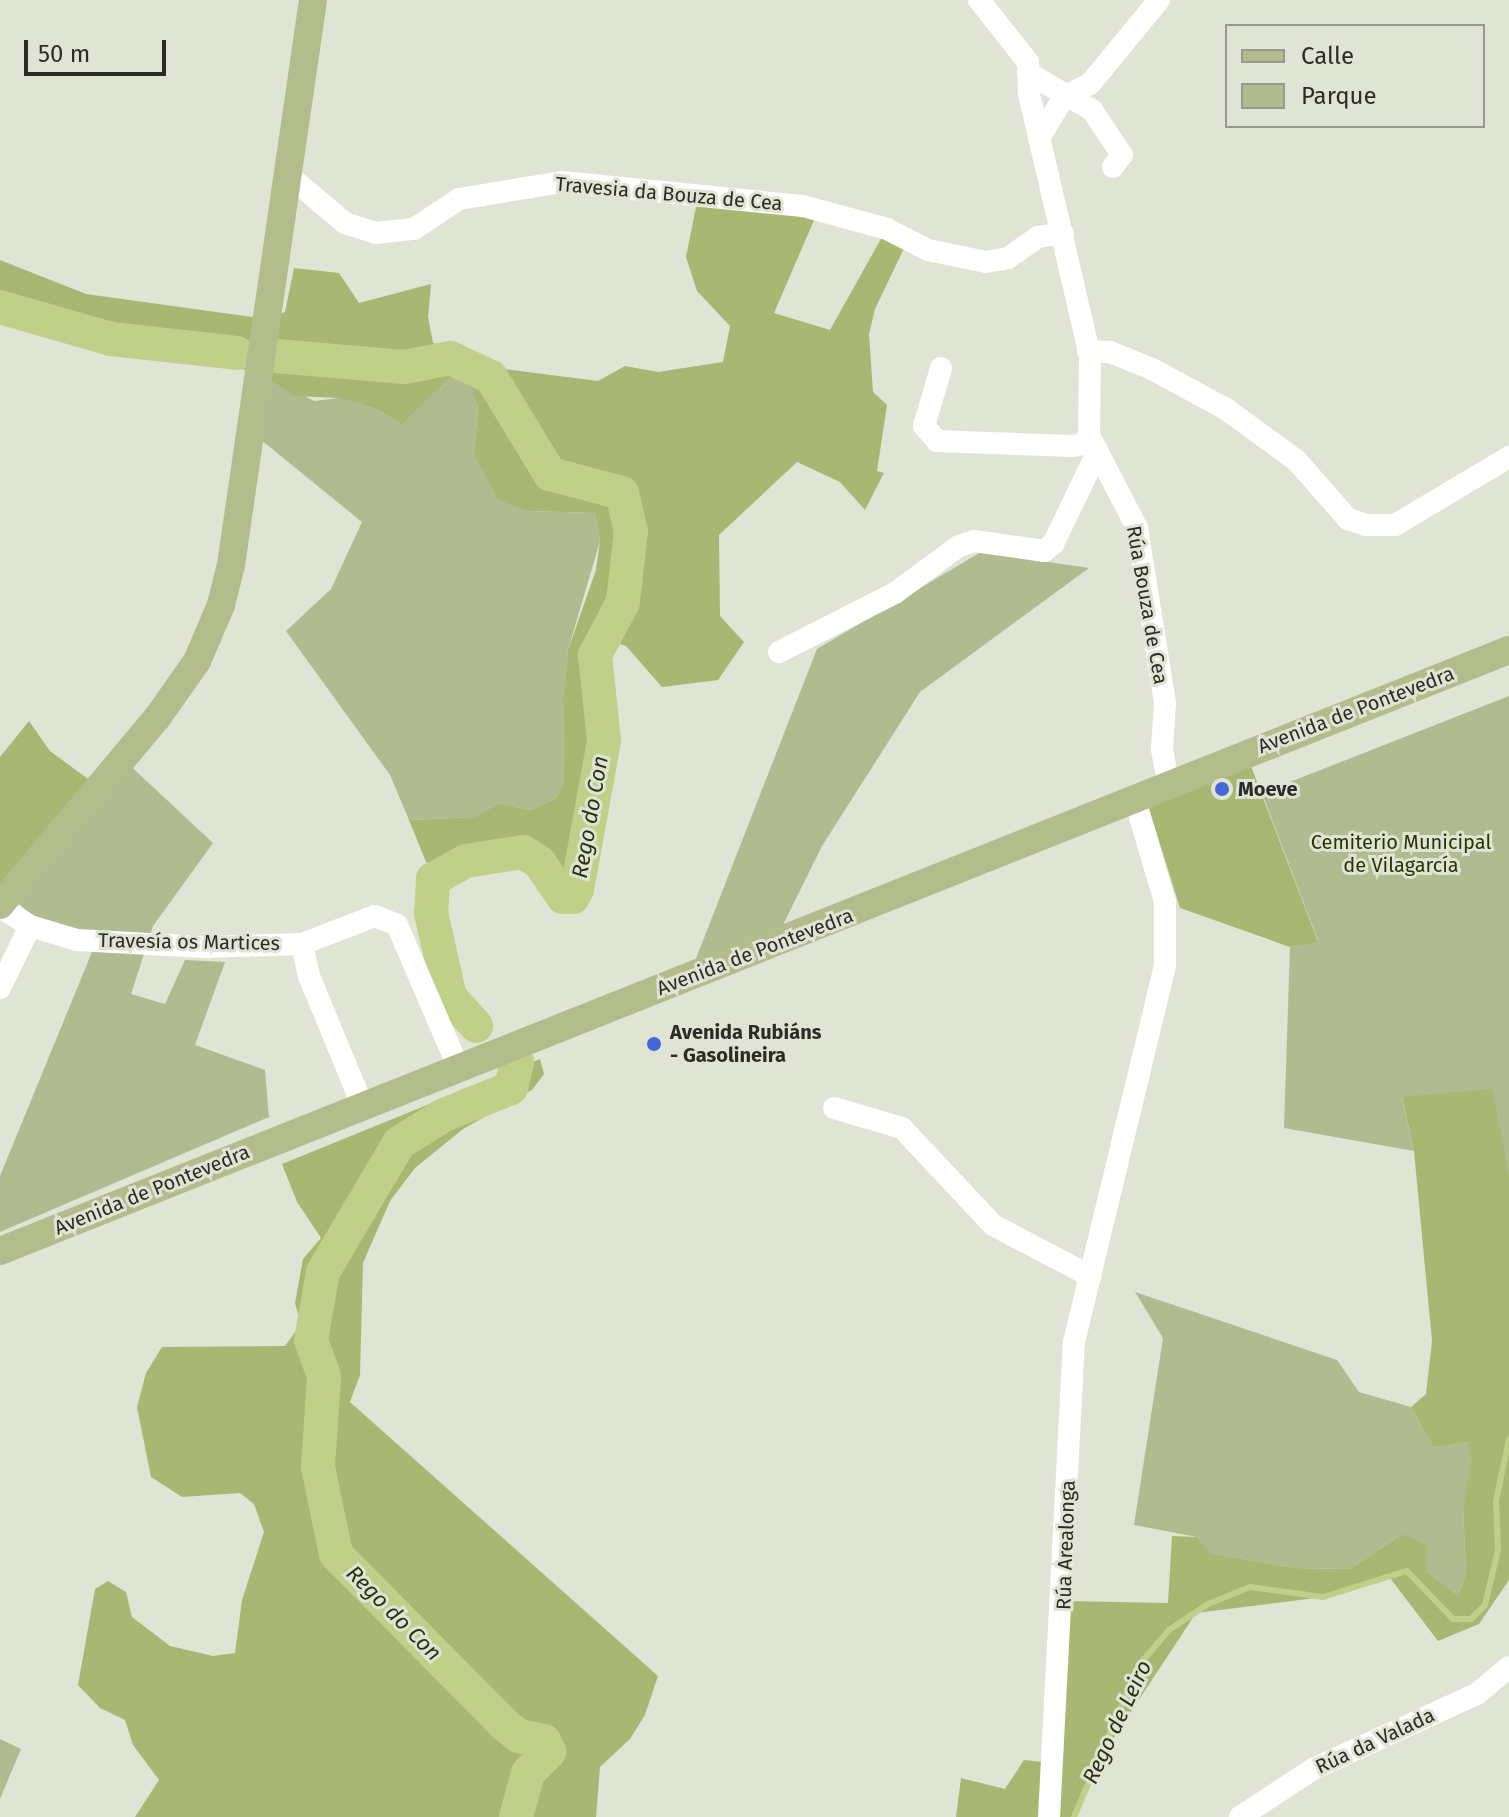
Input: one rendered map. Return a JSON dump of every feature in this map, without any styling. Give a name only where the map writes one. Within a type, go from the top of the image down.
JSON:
[{"type":"main road","points":[[0,906],[157,718],[210,634],[231,565],[313,0]]},
{"type":"main road","name":"Avenida de Pontevedra","points":[[0,1251],[1509,650]]},
{"type":"street","name":"Rúa Bouza de Cea","points":[[979,0],[1028,62],[1039,138],[1088,351],[1093,443],[1137,528],[1165,703],[1162,749],[1168,784]]},
{"type":"street","points":[[1039,138],[1064,97],[1090,84],[1159,0]]},
{"type":"street","name":"Rúa Bouza de Cea","points":[[1028,73],[1064,97],[1092,110],[1122,155],[1113,167]]},
{"type":"street","name":"Travesia da Bouza de Cea","points":[[288,175],[345,223],[375,233],[414,229],[459,199],[562,182],[803,206],[887,229],[928,250],[986,262],[1008,258],[1038,237],[1063,233]]},
{"type":"street","points":[[1088,351],[1110,352],[1152,369],[1226,409],[1297,461],[1348,519],[1367,525],[1395,525],[1509,457]]},
{"type":"street","points":[[779,652],[895,593],[959,546],[974,541],[1044,551],[1053,544],[1093,443],[1073,446],[937,441],[924,426],[941,368]]},
{"type":"street","name":"Rúa Arealonga","points":[[1049,1817],[1074,1342],[1165,965],[1165,902],[1134,797]]},
{"type":"street","name":"Travesía os Martices","points":[[0,906],[30,926],[77,940],[117,944],[302,944],[375,916],[397,925],[459,1069]]},
{"type":"street","points":[[0,988],[30,926]]},
{"type":"street","name":"Travesía os Martices","points":[[302,944],[309,976],[363,1107]]},
{"type":"street","points":[[834,1108],[902,1128],[993,1225],[1090,1276]]},
{"type":"street","name":"Rúa da Valada","points":[[1240,1817],[1313,1769],[1477,1694],[1509,1667]]},
{"type":"green space","points":[[698,197],[818,211],[774,313],[830,330],[882,237],[908,240],[875,309],[869,334],[873,392],[887,405],[877,471],[884,473],[865,510],[840,482],[797,462],[719,535],[720,616],[744,642],[718,680],[662,687],[626,646],[602,639],[596,669],[604,741],[577,889],[563,897],[539,862],[523,852],[466,861],[433,879],[409,820],[475,817],[499,803],[531,810],[556,798],[564,782],[563,697],[568,650],[596,570],[600,541],[595,513],[526,511],[498,499],[474,454],[478,408],[470,387],[450,378],[402,425],[376,409],[339,398],[294,396],[259,372],[116,348],[0,314],[0,260],[86,294],[266,319],[285,312],[294,268],[339,273],[359,303],[431,284],[428,317],[433,343],[505,369],[598,381],[625,366],[658,372],[723,362],[730,326],[697,291],[686,257]]},
{"type":"green space","points":[[259,372],[314,401],[339,398],[376,409],[402,425],[450,378],[470,387],[478,408],[474,454],[526,511],[595,513],[600,541],[568,650],[563,697],[564,782],[556,798],[531,810],[499,803],[475,817],[409,820],[390,775],[286,631],[331,589],[362,522],[250,431]]},
{"type":"green space","points":[[981,552],[1089,568],[920,692],[822,846],[773,945],[688,979],[817,649]]},
{"type":"green space","name":"Cemiterio Municipal de Vilagarcía","points":[[1509,696],[1509,1175],[1402,1098],[1414,1151],[1284,1128],[1290,947],[1318,941],[1262,793]]},
{"type":"green space","points":[[29,721],[50,751],[99,787],[0,906],[0,757]]},
{"type":"green space","points":[[1246,753],[1318,942],[1290,947],[1180,908],[1144,793]]},
{"type":"green space","points":[[123,759],[213,843],[153,926],[131,994],[165,1004],[185,960],[225,962],[195,1045],[265,1070],[269,1117],[0,1232],[0,1176],[99,935],[34,917],[9,895]]},
{"type":"green space","points":[[540,1059],[544,1074],[532,1090],[463,1129],[415,1168],[390,1201],[363,1263],[360,1375],[350,1402],[658,1676],[645,1715],[630,1739],[600,1767],[596,1817],[135,1817],[159,1780],[133,1745],[125,1720],[100,1708],[78,1685],[95,1589],[108,1581],[126,1592],[132,1617],[170,1646],[213,1656],[235,1653],[242,1600],[264,1532],[254,1504],[240,1493],[182,1497],[151,1477],[137,1407],[146,1373],[162,1347],[285,1346],[301,1324],[295,1303],[303,1259],[321,1238],[297,1202],[282,1164]]},
{"type":"green space","points":[[1492,1089],[1509,1175],[1509,1580],[1479,1624],[1438,1641],[1387,1574],[1323,1597],[1196,1613],[1098,1762],[1074,1817],[956,1817],[961,1778],[1005,1789],[1024,1760],[1053,1763],[1064,1601],[1168,1603],[1172,1536],[1197,1537],[1210,1553],[1294,1568],[1350,1569],[1402,1534],[1426,1545],[1427,1571],[1458,1596],[1466,1574],[1463,1507],[1472,1459],[1467,1442],[1434,1448],[1411,1407],[1426,1394],[1432,1341],[1414,1151],[1402,1097]]},
{"type":"green space","points":[[1135,1292],[1337,1360],[1359,1392],[1411,1407],[1434,1448],[1467,1442],[1473,1459],[1463,1507],[1466,1574],[1458,1596],[1427,1571],[1402,1534],[1350,1569],[1294,1568],[1209,1553],[1197,1537],[1134,1525],[1163,1338]]},
{"type":"green space","points":[[0,1739],[21,1749],[0,1799]]},
{"type":"waterway","name":"Rego do Con","points":[[0,307],[111,339],[237,353]]},
{"type":"waterway","name":"Rego do Con","points":[[276,356],[405,367],[450,358],[491,377],[550,474],[622,493],[631,531],[623,602],[595,655],[604,741],[577,889],[573,897],[563,897],[539,862],[523,852],[466,861],[433,879],[431,913],[450,997],[476,1026]]},
{"type":"waterway","name":"Rego do Con","points":[[516,1817],[528,1773],[549,1752],[544,1741],[519,1736],[505,1725],[336,1554],[318,1467],[324,1376],[311,1340],[323,1272],[399,1143],[444,1115],[511,1088],[517,1062]]},
{"type":"waterway","name":"Rego de Leiro","points":[[1074,1817],[1139,1665],[1169,1630],[1208,1604],[1250,1587],[1323,1597],[1407,1571],[1453,1619],[1471,1619],[1485,1605],[1498,1550],[1496,1501],[1509,1439]]},
{"type":"place","name":"Moeve","points":[[1222,789]]},
{"type":"place","name":"Avenida Rubiáns - Gasolineira","points":[[654,1044]]}]
